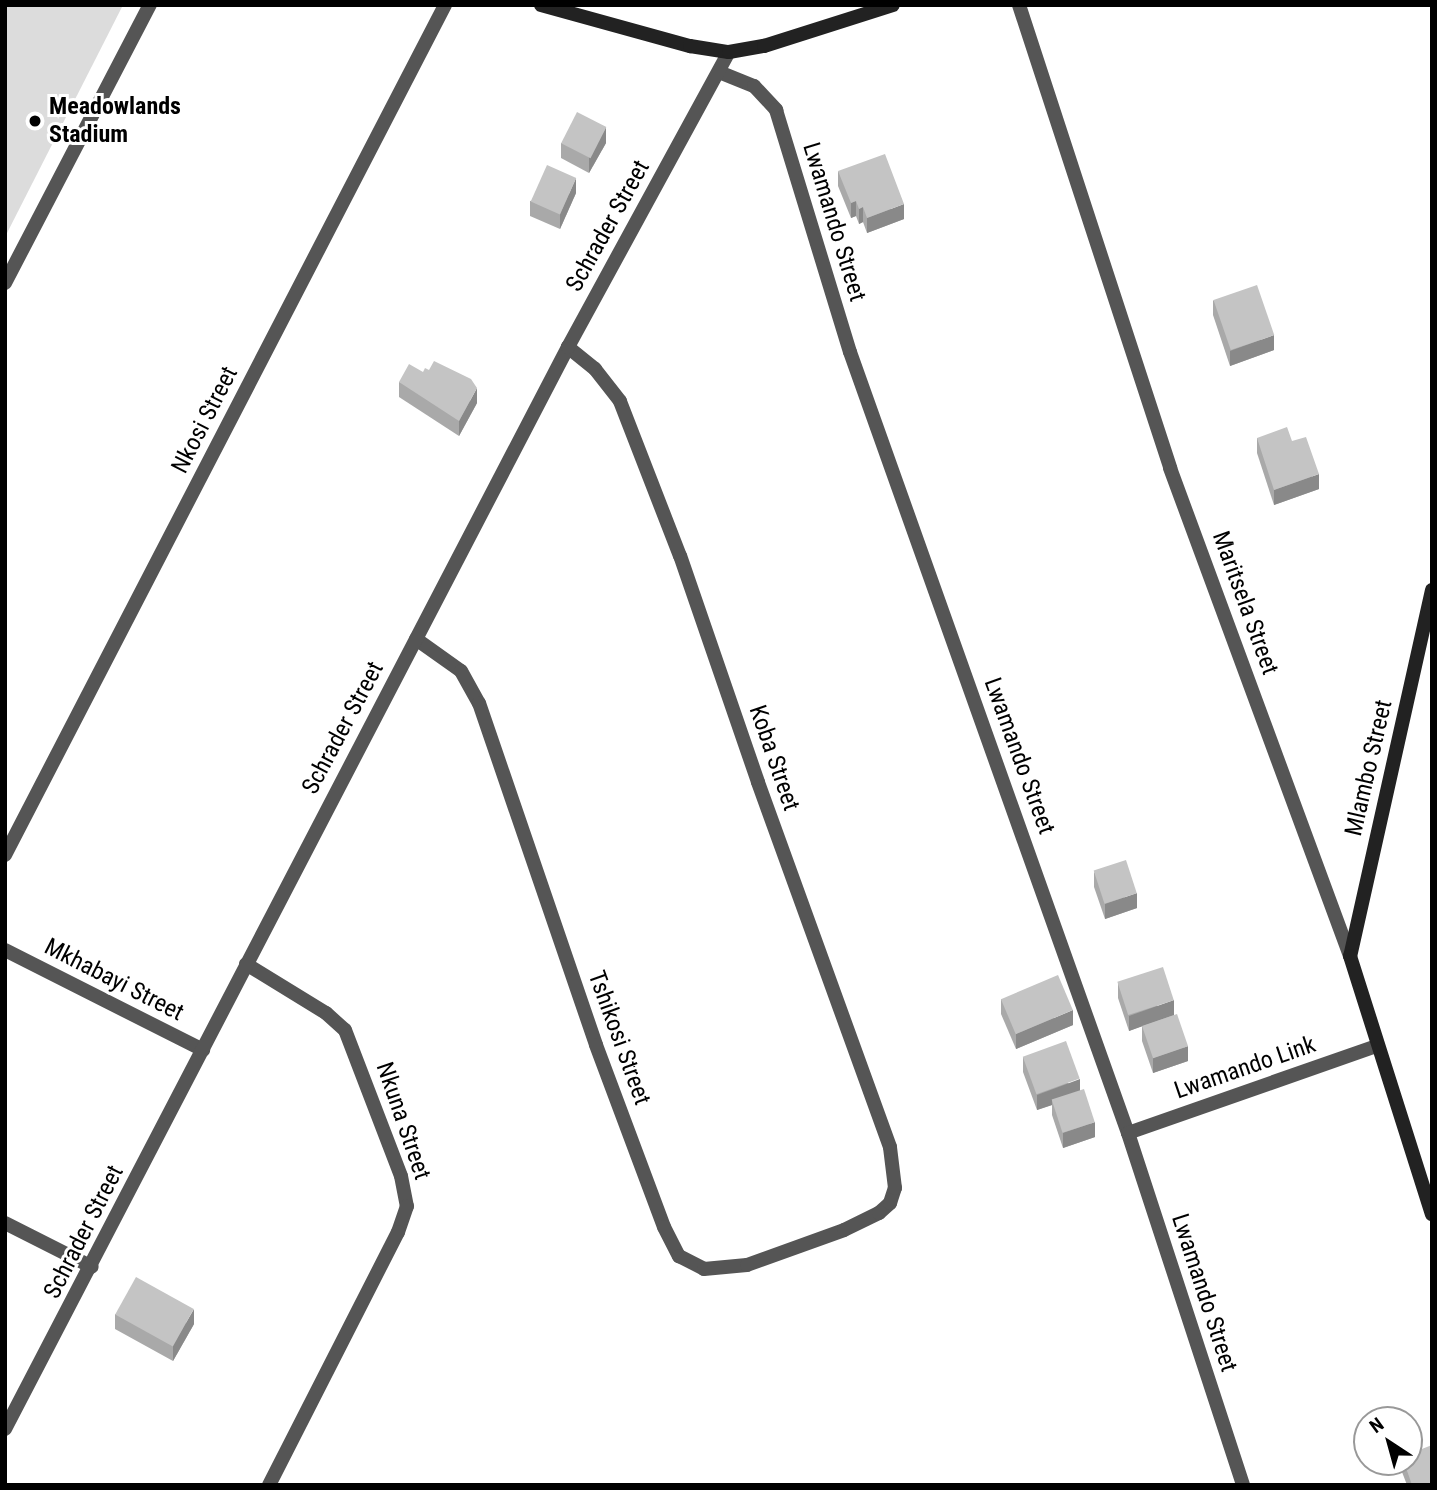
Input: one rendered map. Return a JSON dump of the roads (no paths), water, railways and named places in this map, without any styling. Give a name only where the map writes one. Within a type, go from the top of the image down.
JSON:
[{"type":"street","points":[[5,283],[150,5]]},
{"type":"street","name":"Nkosi Street","points":[[5,855],[445,5]]},
{"type":"street","points":[[541,5],[690,46],[729,52],[764,46],[893,5]]},
{"type":"street","name":"Maritsela Street","points":[[1019,5],[1170,468],[1350,956],[1432,1214]]},
{"type":"street","name":"Schrader Street","points":[[5,1429],[92,1267],[246,964],[568,347],[729,52]]},
{"type":"street","name":"Lwamando Street","points":[[719,72],[754,86],[776,110],[850,352],[1128,1133],[1243,1485]]},
{"type":"street","name":"Koba Street","points":[[568,347],[595,369],[620,401],[680,556],[758,782],[890,1147],[895,1188],[890,1203]]},
{"type":"street","name":"Mlambo Street","points":[[1350,956],[1432,590]]},
{"type":"street","name":"Tshikosi Street","points":[[416,639],[461,671],[479,703],[596,1045],[664,1227],[679,1256],[704,1269],[747,1265],[865,1221],[890,1203]]},
{"type":"street","name":"Mkhabayi Street","points":[[5,950],[203,1050]]},
{"type":"street","name":"Nkuna Street","points":[[246,964],[326,1013],[345,1030],[401,1176],[407,1206],[392,1245],[269,1485]]},
{"type":"street","name":"Lwamando Link","points":[[1128,1133],[1377,1046]]},
{"type":"street","points":[[5,1223],[92,1267]]},
{"type":"place","name":"Meadowlands Stadium","points":[[35,121]]}]
